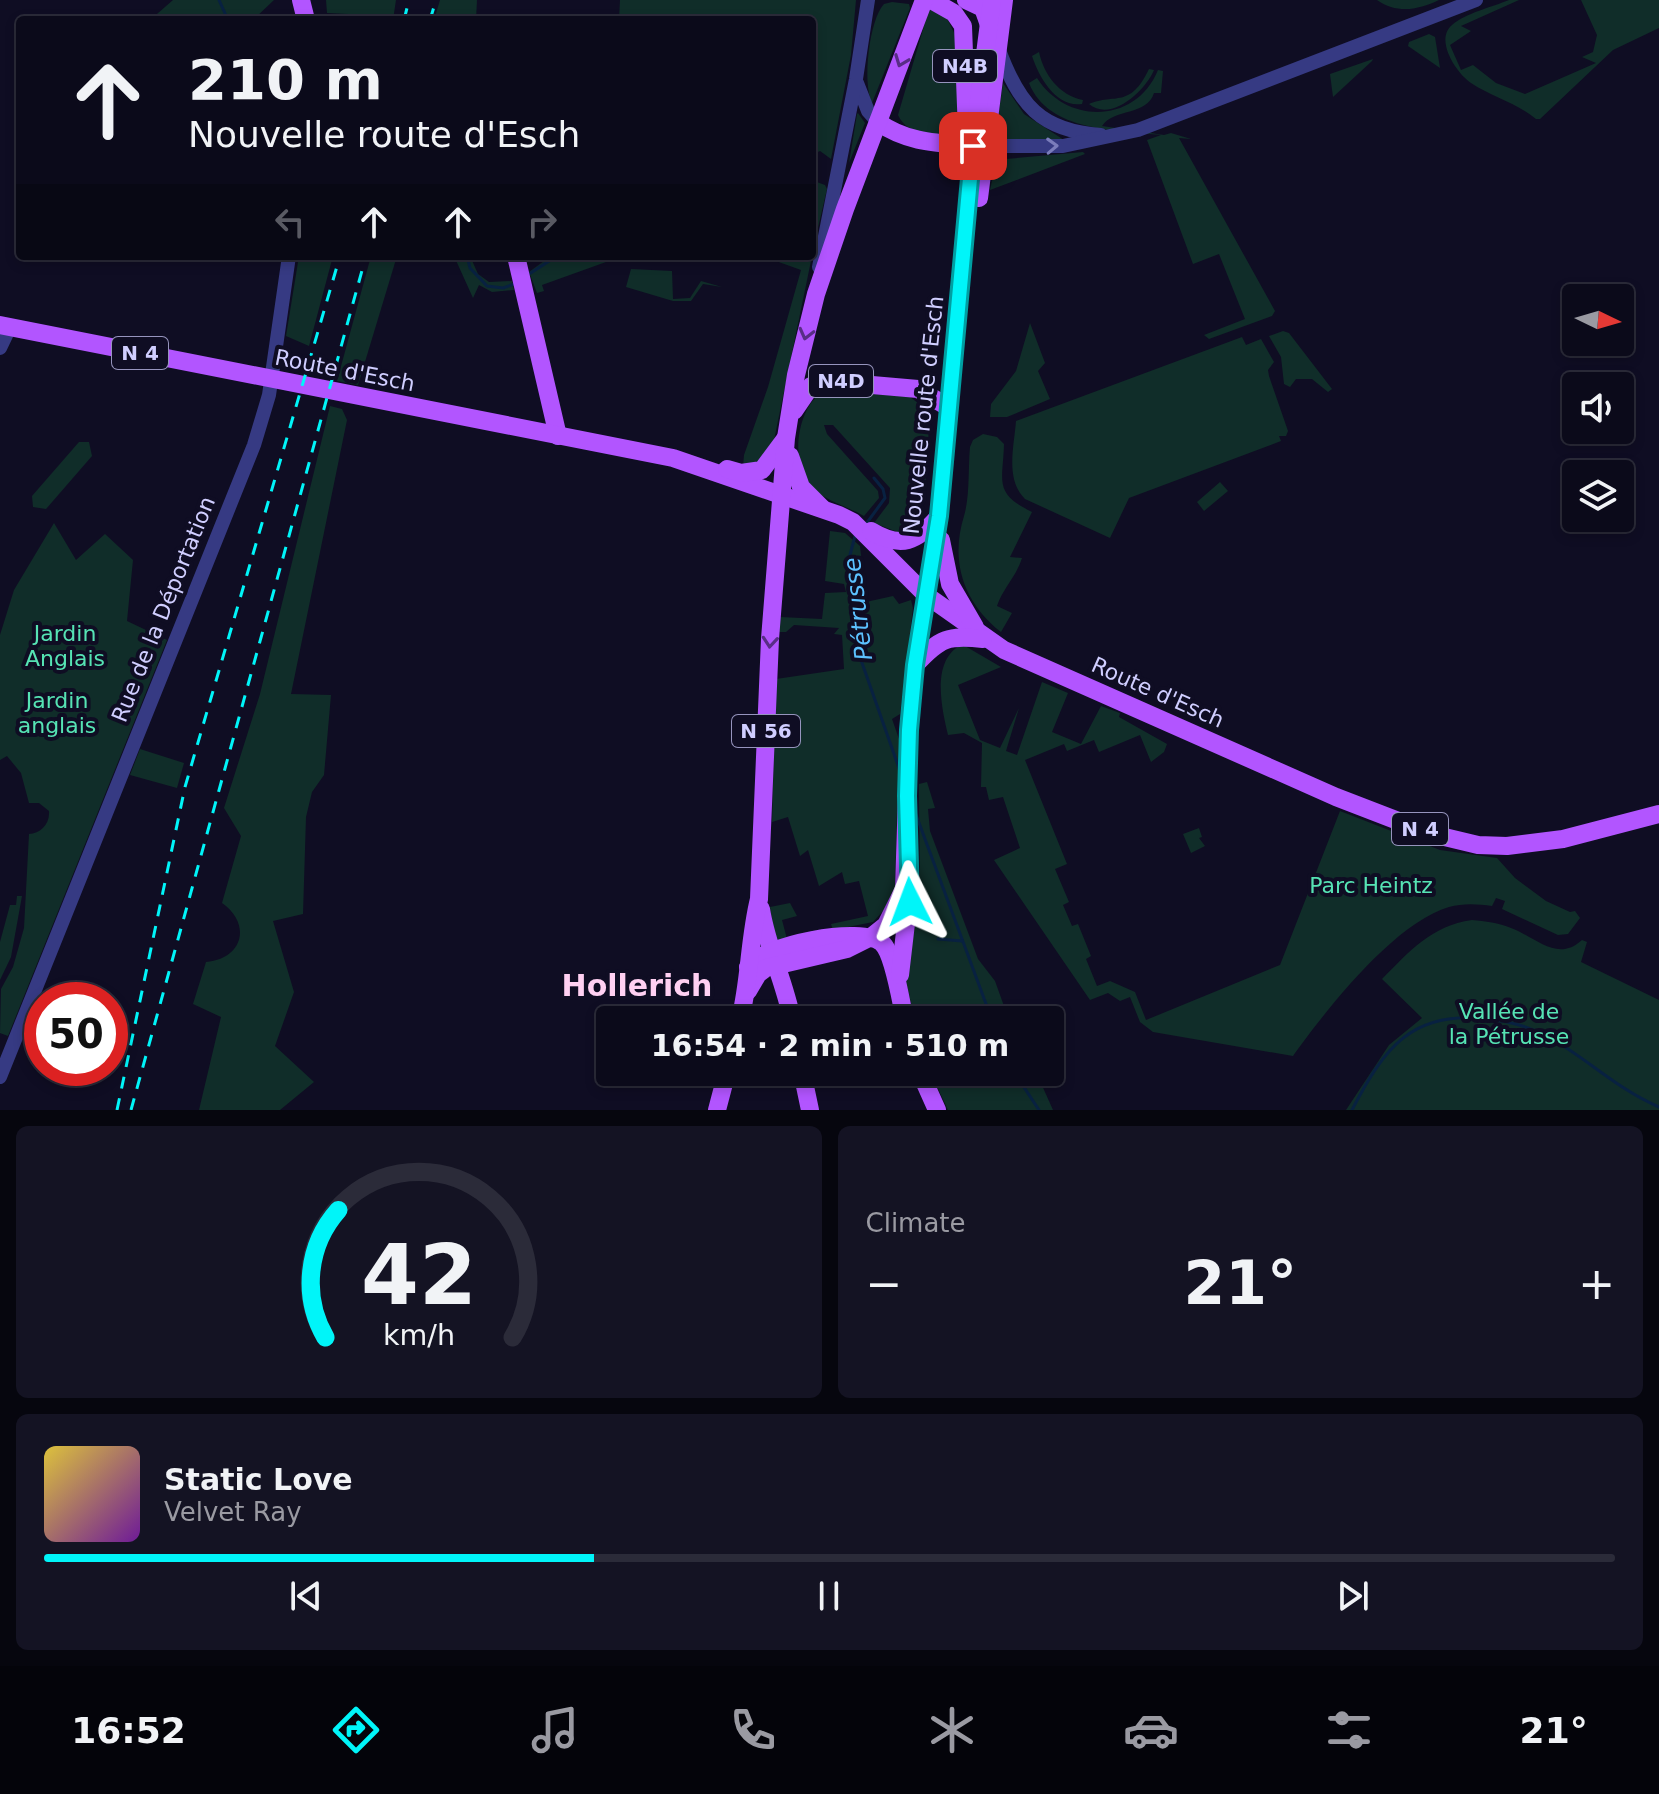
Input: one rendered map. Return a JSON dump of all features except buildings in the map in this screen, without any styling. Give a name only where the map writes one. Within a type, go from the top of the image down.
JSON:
[{"type":"main road","name":"N 56","points":[[744,1006],[759,899],[768,672],[786,438],[796,375],[816,294],[845,209],[924,0]]},
{"type":"main road","name":"N4B","points":[[931,0],[954,13],[963,26],[964,128],[980,146]]},
{"type":"main road","name":"N4B","points":[[966,0],[979,4],[989,23]]},
{"type":"main road","name":"Nouvelle route d'Esch","points":[[908,867],[909,730],[915,665],[939,516],[948,407],[980,146],[992,0]]},
{"type":"main road","points":[[946,431],[959,413],[980,146],[999,50],[1004,0]]},
{"type":"main road","points":[[989,23],[999,50]]},
{"type":"main road","points":[[878,122],[895,135],[911,140],[980,146]]},
{"type":"main road","points":[[517,260],[558,436]]},
{"type":"main road","name":"Route d'Esch","points":[[5,326],[681,460],[782,498],[824,510],[853,522],[870,535],[926,595],[983,639],[1336,797],[1457,841],[1507,846],[1542,843],[1659,814]]},
{"type":"main road","name":"N4D","points":[[786,438],[802,396],[819,382],[907,386],[929,394]]},
{"type":"main road","points":[[929,394],[948,407]]},
{"type":"main road","points":[[929,394],[938,415],[935,470],[950,584],[983,639]]},
{"type":"main road","name":"N 56","points":[[786,438],[796,478],[824,510]]},
{"type":"main road","name":"N 4","points":[[681,460],[741,473],[754,472],[770,462],[786,438]]},
{"type":"main road","name":"Route d'Esch","points":[[681,460],[760,500],[774,528],[777,564]]},
{"type":"main road","name":"N 4","points":[[870,535],[890,542],[907,543],[918,537],[939,516]]},
{"type":"main road","points":[[915,665],[935,644],[950,637],[983,639]]},
{"type":"main road","points":[[864,942],[895,910],[904,889],[908,867]]},
{"type":"main road","points":[[904,1006],[900,971],[910,902],[908,867]]},
{"type":"main road","points":[[759,899],[772,958],[790,1006]]},
{"type":"main road","points":[[748,967],[757,956],[772,958],[844,936],[887,951],[901,1006]]},
{"type":"main road","points":[[748,991],[772,958]]},
{"type":"main road","points":[[717,1110],[723,1086]]},
{"type":"main road","points":[[805,1086],[810,1110]]},
{"type":"main road","points":[[926,1086],[937,1110]]},
{"type":"street","points":[[816,294],[825,223],[839,172],[867,6],[878,0]]},
{"type":"street","points":[[980,146],[1063,146],[1117,136],[1180,116],[1476,0]]},
{"type":"street","points":[[999,50],[1018,94],[1043,119],[1066,130],[1117,136]]},
{"type":"street","points":[[856,79],[868,111],[878,122]]},
{"type":"street","points":[[839,172],[839,193],[845,209]]},
{"type":"street","name":"Rue de la Déportation","points":[[0,1077],[254,445],[271,380],[288,260]]},
{"type":"street","points":[[0,348],[5,326]]},
{"type":"green space","points":[[173,0],[274,0],[257,16],[157,14]]},
{"type":"green space","points":[[326,0],[396,0],[394,16],[327,13]]},
{"type":"green space","points":[[440,0],[477,0],[476,16],[435,16]]},
{"type":"green space","points":[[620,0],[856,0],[851,55],[831,159],[820,151],[816,153],[816,16],[619,16]]},
{"type":"green space","points":[[1377,0],[1439,0],[1400,9]]},
{"type":"green space","points":[[1509,0],[1519,0],[1461,26],[1471,31],[1450,45],[1461,70],[1473,65],[1496,83],[1525,94],[1596,63],[1582,57],[1593,52],[1597,35],[1581,0],[1659,0],[1659,28],[1613,50],[1540,119],[1536,119],[1471,83],[1454,65],[1446,48],[1447,31],[1452,25]]},
{"type":"green space","points":[[884,4],[909,4],[910,8],[872,103],[867,67],[871,37],[879,12]]},
{"type":"green space","points":[[929,9],[946,16],[958,41],[957,129],[949,136],[913,130],[898,115]]},
{"type":"green space","points":[[1429,34],[1435,37],[1440,68],[1408,46],[1409,42]]},
{"type":"green space","points":[[1039,52],[1054,83],[1067,94],[1083,100],[1082,104],[1064,101],[1050,89],[1032,56]]},
{"type":"green space","points":[[1372,61],[1333,97],[1330,74]]},
{"type":"green space","points":[[1149,69],[1154,70],[1150,78],[1127,102],[1107,110],[1089,104],[1129,95]]},
{"type":"green space","points":[[1158,70],[1163,71],[1161,93],[1154,93],[1145,105],[1114,116],[1102,126],[1164,135],[1171,133],[1191,139],[1179,138],[1275,311],[1272,316],[1209,339],[1204,335],[1245,319],[1219,254],[1193,264],[1147,140],[1161,135],[1086,126],[1068,120],[1038,99],[1029,83],[1037,78],[1065,104],[1100,112],[1118,109],[1134,101],[1148,88]]},
{"type":"green space","points":[[1003,83],[1024,114],[1064,140],[995,139]]},
{"type":"green space","points":[[857,114],[865,123],[849,163]]},
{"type":"green space","points":[[1085,154],[990,190],[994,172],[1006,159]]},
{"type":"green space","points":[[816,182],[827,189],[816,237]]},
{"type":"green space","points":[[298,260],[332,260],[309,346],[286,336]]},
{"type":"green space","points":[[370,260],[396,260],[358,385],[337,381]]},
{"type":"green space","points":[[456,260],[472,260],[478,274],[489,282],[512,281],[514,290],[492,292],[479,285],[473,298]]},
{"type":"green space","points":[[546,260],[606,260],[542,285],[544,291],[537,293],[529,272]]},
{"type":"green space","points":[[773,260],[811,260],[773,445],[757,464],[743,467],[744,455],[768,387],[801,270]]},
{"type":"green space","points":[[631,269],[672,271],[673,299],[690,298],[701,281],[722,287],[703,284],[691,301],[673,301],[626,287]]},
{"type":"green space","points":[[1030,323],[1045,363],[1038,371],[1050,399],[1007,417],[990,417],[991,404],[1016,371]]},
{"type":"green space","points":[[1283,331],[1289,333],[1332,389],[1328,392],[1312,379],[1296,379],[1290,387],[1284,384],[1281,357],[1269,336]]},
{"type":"green space","points":[[1242,337],[1246,345],[1261,339],[1274,362],[1268,370],[1269,376],[1288,431],[1286,436],[1279,436],[1281,441],[1129,498],[1110,538],[1025,499],[1019,491],[1012,462],[1016,421]]},
{"type":"green space","points":[[827,390],[910,397],[926,409],[927,467],[923,503],[916,524],[910,529],[900,533],[874,523],[889,503],[890,488],[833,425],[824,425],[827,434],[878,491],[879,498],[864,516],[824,497],[805,479],[799,456],[800,429],[810,405]]},
{"type":"green space","points":[[330,406],[342,409],[347,420],[291,694],[331,695],[324,775],[312,792],[306,817],[303,914],[273,921],[294,992],[275,1046],[314,1082],[280,1110],[199,1110],[221,1017],[193,1004],[206,962],[219,959],[235,948],[240,930],[231,911],[222,903],[241,836],[224,808],[260,694]]},
{"type":"green space","points":[[983,434],[997,437],[1004,444],[1003,485],[1011,499],[1032,512],[1010,557],[1022,558],[997,606],[1012,613],[1001,632],[977,608],[963,580],[960,565],[960,533],[967,500],[970,447],[973,440]]},
{"type":"green space","points":[[79,442],[89,442],[92,456],[46,509],[33,507],[32,496]]},
{"type":"green space","points":[[1220,482],[1228,491],[1204,511],[1197,502]]},
{"type":"green space","name":"Jardin Anglais","points":[[54,523],[76,560],[105,534],[133,560],[127,621],[167,640],[30,982],[24,982],[24,996],[8,1036],[0,1033],[1,989],[13,967],[24,928],[29,834],[44,827],[49,811],[39,803],[29,803],[21,773],[7,756],[0,760],[0,635],[14,590]]},
{"type":"green space","points":[[830,531],[845,533],[860,546],[866,602],[893,596],[899,604],[911,600],[913,608],[900,714],[892,719],[899,739],[895,886],[884,910],[873,922],[833,930],[831,924],[868,916],[859,881],[845,884],[842,872],[819,886],[808,850],[800,856],[788,817],[772,822],[776,679],[844,669],[842,635],[834,634],[839,628],[794,625],[786,632],[779,632],[780,617],[822,619],[825,593],[846,592],[844,584],[825,581]]},
{"type":"green space","name":"Parc Heintz","points":[[959,646],[965,646],[1001,667],[958,685],[980,740],[1000,748],[1019,708],[1006,751],[1017,755],[1042,682],[1068,693],[1052,732],[1081,744],[1101,706],[1120,713],[1119,717],[1167,744],[1164,752],[1151,762],[1140,735],[1099,752],[1094,740],[1067,751],[1064,744],[1025,760],[1067,864],[1055,869],[1069,902],[1063,905],[1072,926],[1078,924],[1091,956],[1086,959],[1097,986],[1110,981],[1135,992],[1146,1020],[1280,965],[1340,811],[1440,850],[1497,858],[1515,878],[1546,901],[1570,912],[1575,911],[1580,918],[1568,934],[1558,935],[1502,909],[1505,901],[1496,898],[1492,906],[1460,905],[1428,916],[1384,949],[1363,970],[1293,1056],[1153,1032],[1140,1022],[1130,997],[1120,1001],[1108,993],[1090,1000],[994,860],[1020,848],[1003,797],[989,800],[986,787],[981,787],[982,743],[964,733],[948,735],[941,700],[942,675],[950,654]]},
{"type":"green space","points":[[140,749],[184,763],[177,788],[130,775]]},
{"type":"green space","points":[[927,782],[935,808],[928,809],[930,831],[978,959],[995,981],[1004,1006],[912,1006],[906,982],[920,893],[919,784]]},
{"type":"green space","points":[[1199,828],[1202,837],[1199,838],[1205,846],[1191,853],[1183,834]]},
{"type":"green space","points":[[17,896],[22,896],[11,957],[0,980],[0,942],[10,905],[16,905]]},
{"type":"green space","points":[[790,903],[797,916],[782,920],[787,939],[775,940],[770,907]]},
{"type":"green space","name":"Vallée de la Pétrusse","points":[[1472,920],[1506,926],[1555,949],[1573,946],[1582,940],[1587,942],[1581,962],[1659,1000],[1659,1110],[1346,1110],[1389,1045],[1422,1018],[1382,979],[1433,934]]},
{"type":"green space","points":[[937,1086],[1042,1086],[1053,1110],[948,1110]]},
{"type":"waterway","points":[[219,0],[226,16]]},
{"type":"waterway","points":[[468,260],[470,268],[487,286],[503,288],[517,283]]},
{"type":"waterway","points":[[526,276],[551,260]]},
{"type":"waterway","name":"Pétrusse","points":[[866,524],[885,498],[883,489],[874,478]]},
{"type":"waterway","name":"Pétrusse","points":[[855,536],[850,555],[861,660],[900,771]]},
{"type":"waterway","name":"Pétrusse","points":[[915,812],[987,1006]]},
{"type":"waterway","points":[[938,939],[962,941]]},
{"type":"waterway","name":"Pétrusse","points":[[1352,1110],[1376,1068],[1403,1038],[1420,1027],[1461,1018],[1502,1021],[1538,1032],[1628,1091],[1659,1107]]},
{"type":"waterway","name":"Pétrusse","points":[[1023,1086],[1039,1110]]},
{"type":"railway","points":[[405,16],[409,0]]},
{"type":"railway","points":[[431,16],[436,0]]},
{"type":"railway","points":[[117,1110],[185,787],[339,260]]},
{"type":"railway","points":[[131,1110],[365,260]]},
{"type":"district","name":"Hollerich","points":[[637,986]]},
{"type":"route","points":[[910,902],[909,730],[915,665],[939,516],[973,146]]},
{"type":"park label","name":"Jardin anglais","points":[[57,712]]}]
